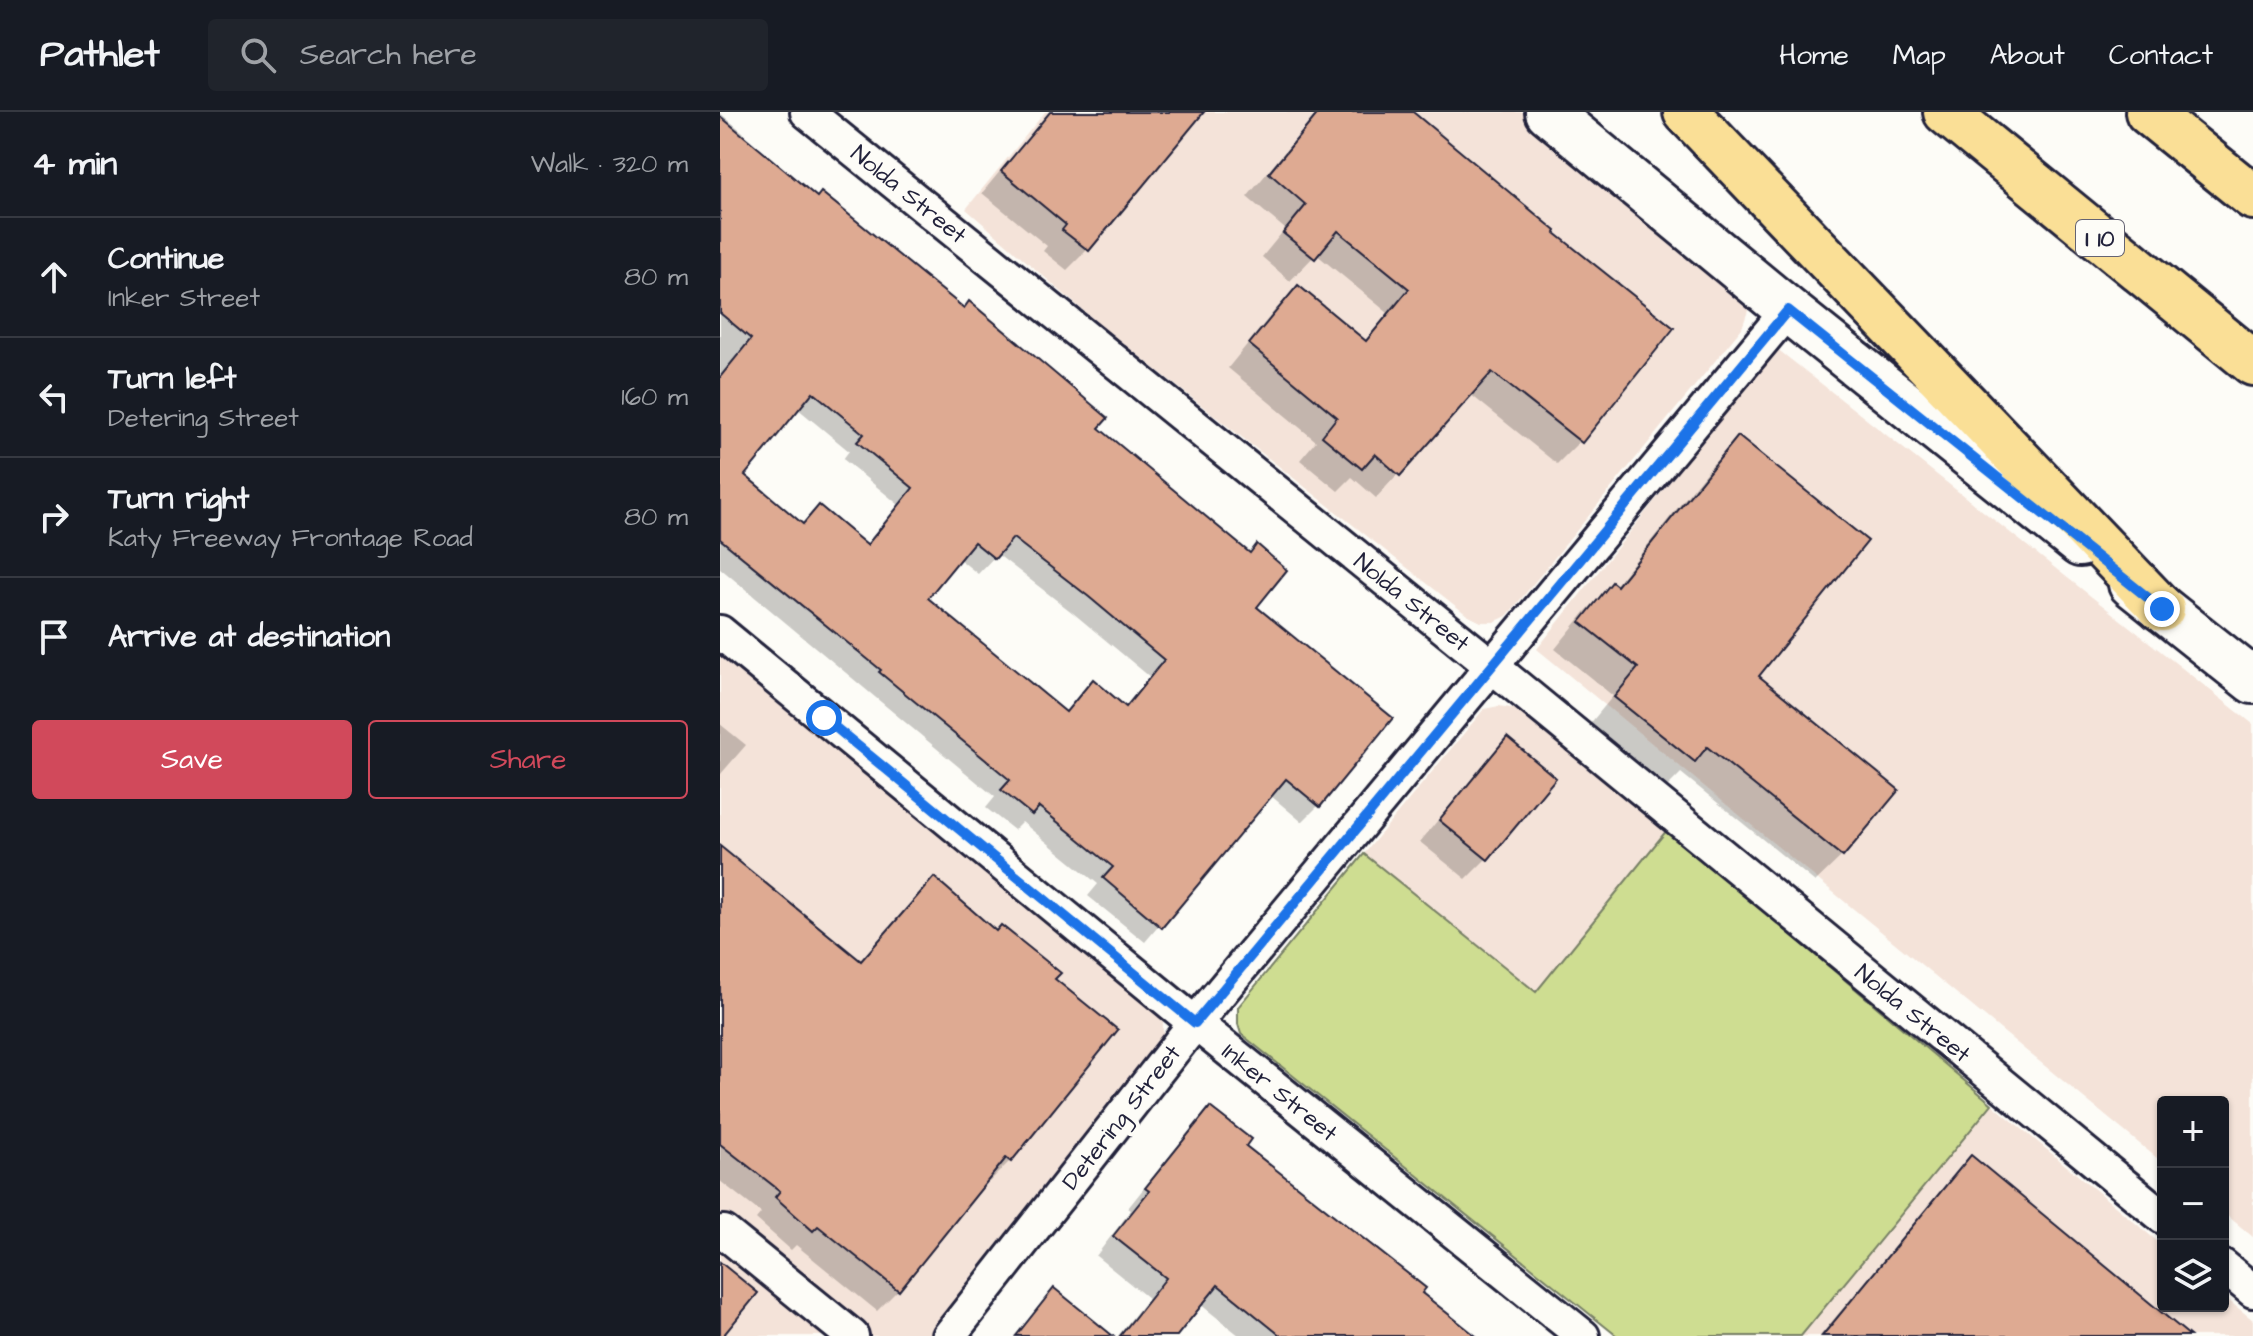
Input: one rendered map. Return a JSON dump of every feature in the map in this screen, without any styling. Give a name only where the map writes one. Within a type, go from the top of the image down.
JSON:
[{"type":"highway","points":[[1686,112],[2162,609]]},
{"type":"highway","name":"I 10","points":[[1946,112],[2253,363]]},
{"type":"highway","points":[[2148,112],[2253,197]]},
{"type":"main road","points":[[1548,112],[1788,310],[2253,681]]},
{"type":"street","name":"Nolda Street","points":[[807,112],[1493,667],[2157,1212]]},
{"type":"street","name":"Detering Street","points":[[949,1336],[1195,1023],[1788,310]]},
{"type":"street","name":"Inker Street","points":[[720,632],[1195,1023],[1583,1336]]},
{"type":"street","points":[[724,1232],[852,1336]]},
{"type":"street","points":[[2229,1271],[2253,1291]]},
{"type":"shaded area","points":[[1045,112],[1529,112],[1750,305],[1742,328],[1507,616],[1494,622],[1481,622],[1467,615],[1101,326],[966,209]]},
{"type":"shaded area","points":[[1776,348],[2253,724],[2253,1237],[2229,1217],[2229,1096],[2157,1096],[2157,1158],[1537,649]]},
{"type":"shaded area","points":[[720,654],[1155,1007],[1163,1018],[1163,1034],[1156,1049],[930,1336],[720,1336]]},
{"type":"shaded area","points":[[1499,706],[1516,709],[1667,830],[1536,993],[1364,854],[1484,709]]},
{"type":"shaded area","points":[[1992,1104],[2157,1241],[2157,1312],[2229,1312],[2229,1301],[2253,1320],[2253,1336],[1801,1336]]},
{"type":"green space","points":[[1667,830],[1992,1104],[1801,1336],[1617,1336],[1241,1034],[1238,1024],[1238,1007],[1364,854],[1536,992]]},
{"type":"building","points":[[1050,112],[1204,112],[1089,251],[1062,230],[1066,225],[1001,171]]},
{"type":"building","points":[[1319,112],[1413,112],[1555,233],[1674,328],[1582,443],[1492,372],[1400,476],[1375,454],[1362,469],[1322,436],[1337,417],[1249,344],[1298,285],[1366,341],[1409,289],[1338,231],[1315,259],[1283,233],[1306,205],[1269,173]]},
{"type":"building","points":[[720,116],[817,197],[821,192],[964,308],[969,301],[1108,418],[1099,428],[1250,553],[1257,544],[1287,570],[1257,607],[1393,718],[1320,807],[1286,779],[1162,928],[1103,878],[1113,867],[1039,807],[1032,815],[1001,790],[1010,780],[720,539],[720,377],[751,339],[720,313]],"holes":[[[813,392],[864,434],[857,442],[913,488],[867,545],[819,505],[803,524],[745,475]],[[1013,538],[1164,660],[1126,707],[1093,679],[1066,712],[928,598],[974,542],[995,559]]]},
{"type":"building","points":[[1738,436],[1868,541],[1759,676],[1899,790],[1843,857],[1707,747],[1695,762],[1614,697],[1638,668],[1580,622],[1612,582],[1617,586]]},
{"type":"building","points":[[1507,737],[1556,778],[1488,860],[1439,820]]},
{"type":"building","points":[[720,846],[861,961],[934,877],[996,931],[1001,925],[1061,973],[1055,979],[1118,1030],[1011,1162],[1006,1158],[899,1291],[818,1226],[813,1231],[775,1197],[780,1191],[720,1144]]},
{"type":"building","points":[[1210,1107],[1251,1139],[1246,1146],[1426,1288],[1422,1293],[1476,1336],[1281,1336],[1218,1285],[1177,1336],[1120,1336],[1166,1278],[1113,1236],[1149,1191],[1145,1188]]},
{"type":"building","points":[[1971,1155],[2157,1309],[2157,1312],[2190,1336],[1822,1336]]},
{"type":"building","points":[[720,1262],[758,1293],[723,1336],[720,1336]]},
{"type":"building","points":[[1054,1288],[1113,1336],[1016,1336]]},
{"type":"route","points":[[824,718],[1195,1023],[1788,310],[2162,609]]}]
